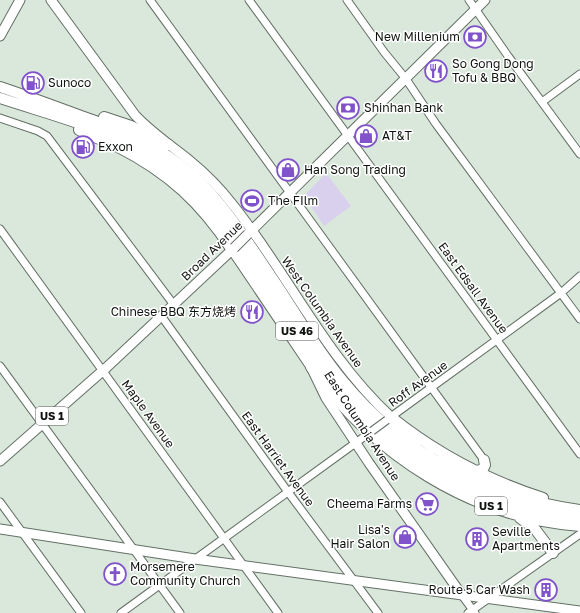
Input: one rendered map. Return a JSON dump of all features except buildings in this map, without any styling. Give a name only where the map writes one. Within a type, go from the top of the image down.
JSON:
[{"type":"highway","name":"US 46","points":[[0,87],[46,102],[116,128],[140,139],[172,159],[201,184],[234,223],[342,380],[372,412],[405,441],[448,468],[493,490],[543,504],[580,510]]},
{"type":"highway","name":"US 46","points":[[0,98],[51,114],[131,144],[163,163],[192,187],[225,225],[332,382],[362,415],[396,444],[438,473],[479,493],[520,508],[580,519]]},
{"type":"highway","points":[[46,102],[118,121],[169,145]]},
{"type":"highway","points":[[51,114],[137,157],[173,181],[202,209],[233,249]]},
{"type":"highway","name":"US 1","points":[[311,367],[341,405],[370,432],[398,457],[433,480],[464,495],[506,511],[543,521],[580,526]]},
{"type":"highway","name":"US 1","points":[[389,418],[428,445],[475,472],[531,494],[580,510]]},
{"type":"highway","points":[[475,472],[483,469],[485,465],[484,460]]},
{"type":"highway","points":[[506,511],[531,525],[553,553]]},
{"type":"main road","points":[[0,36],[20,0]]},
{"type":"main road","name":"West Columbia Avenue","points":[[51,0],[135,115],[169,145],[196,166],[213,182],[234,206],[249,232],[341,362],[365,392],[389,418]]},
{"type":"main road","name":"Broad Avenue","points":[[0,461],[162,317],[485,0]]},
{"type":"main road","name":"East Columbia Avenue","points":[[233,249],[311,367],[326,398],[461,594]]},
{"type":"main road","points":[[0,529],[244,566],[580,611]]},
{"type":"street","points":[[150,0],[484,460]]},
{"type":"street","name":"East Edsall Avenue","points":[[249,0],[580,454]]},
{"type":"street","points":[[347,0],[384,52],[406,78],[436,124],[580,319]]},
{"type":"street","points":[[469,0],[580,154]]},
{"type":"street","points":[[542,102],[580,74]]},
{"type":"street","points":[[0,118],[38,131],[48,138],[174,305]]},
{"type":"street","name":"Maple Avenue","points":[[0,229],[278,613]]},
{"type":"street","name":"Roff Avenue","points":[[121,613],[432,388],[496,339],[561,293],[580,276]]},
{"type":"street","name":"East Harriet Avenue","points":[[162,317],[288,492],[378,613]]},
{"type":"street","points":[[0,366],[180,613]]},
{"type":"street","points":[[0,502],[81,613]]},
{"type":"street","points":[[472,612],[580,534]]},
{"type":"street","name":"East Columbia Avenue","points":[[461,594],[472,612]]},
{"type":"shaded area","points":[[326,173],[351,206],[324,226],[304,196]]},
{"type":"place","name":"New Millenium","points":[[475,37]]},
{"type":"place","name":"So Gong Dong Tofu & BBQ","points":[[436,71]]},
{"type":"place","name":"Sunoco","points":[[33,83]]},
{"type":"place","name":"Shinhan Bank","points":[[348,108]]},
{"type":"place","name":"AT&T","points":[[366,136]]},
{"type":"place","name":"Exxon","points":[[83,147]]},
{"type":"place","name":"Han Song Trading","points":[[288,170]]},
{"type":"place","name":"The FIlm","points":[[252,201]]},
{"type":"place","name":"Chinese BBQ 东方烧烤","points":[[252,312]]},
{"type":"place","name":"Cheema Farms","points":[[427,504]]},
{"type":"place","name":"Lisa's Hair Salon","points":[[405,537]]},
{"type":"place","name":"Seville Apartments","points":[[477,539]]},
{"type":"place","name":"Morsemere Community Church","points":[[115,574]]},
{"type":"place","name":"Route 5 Car Wash","points":[[546,590]]}]
